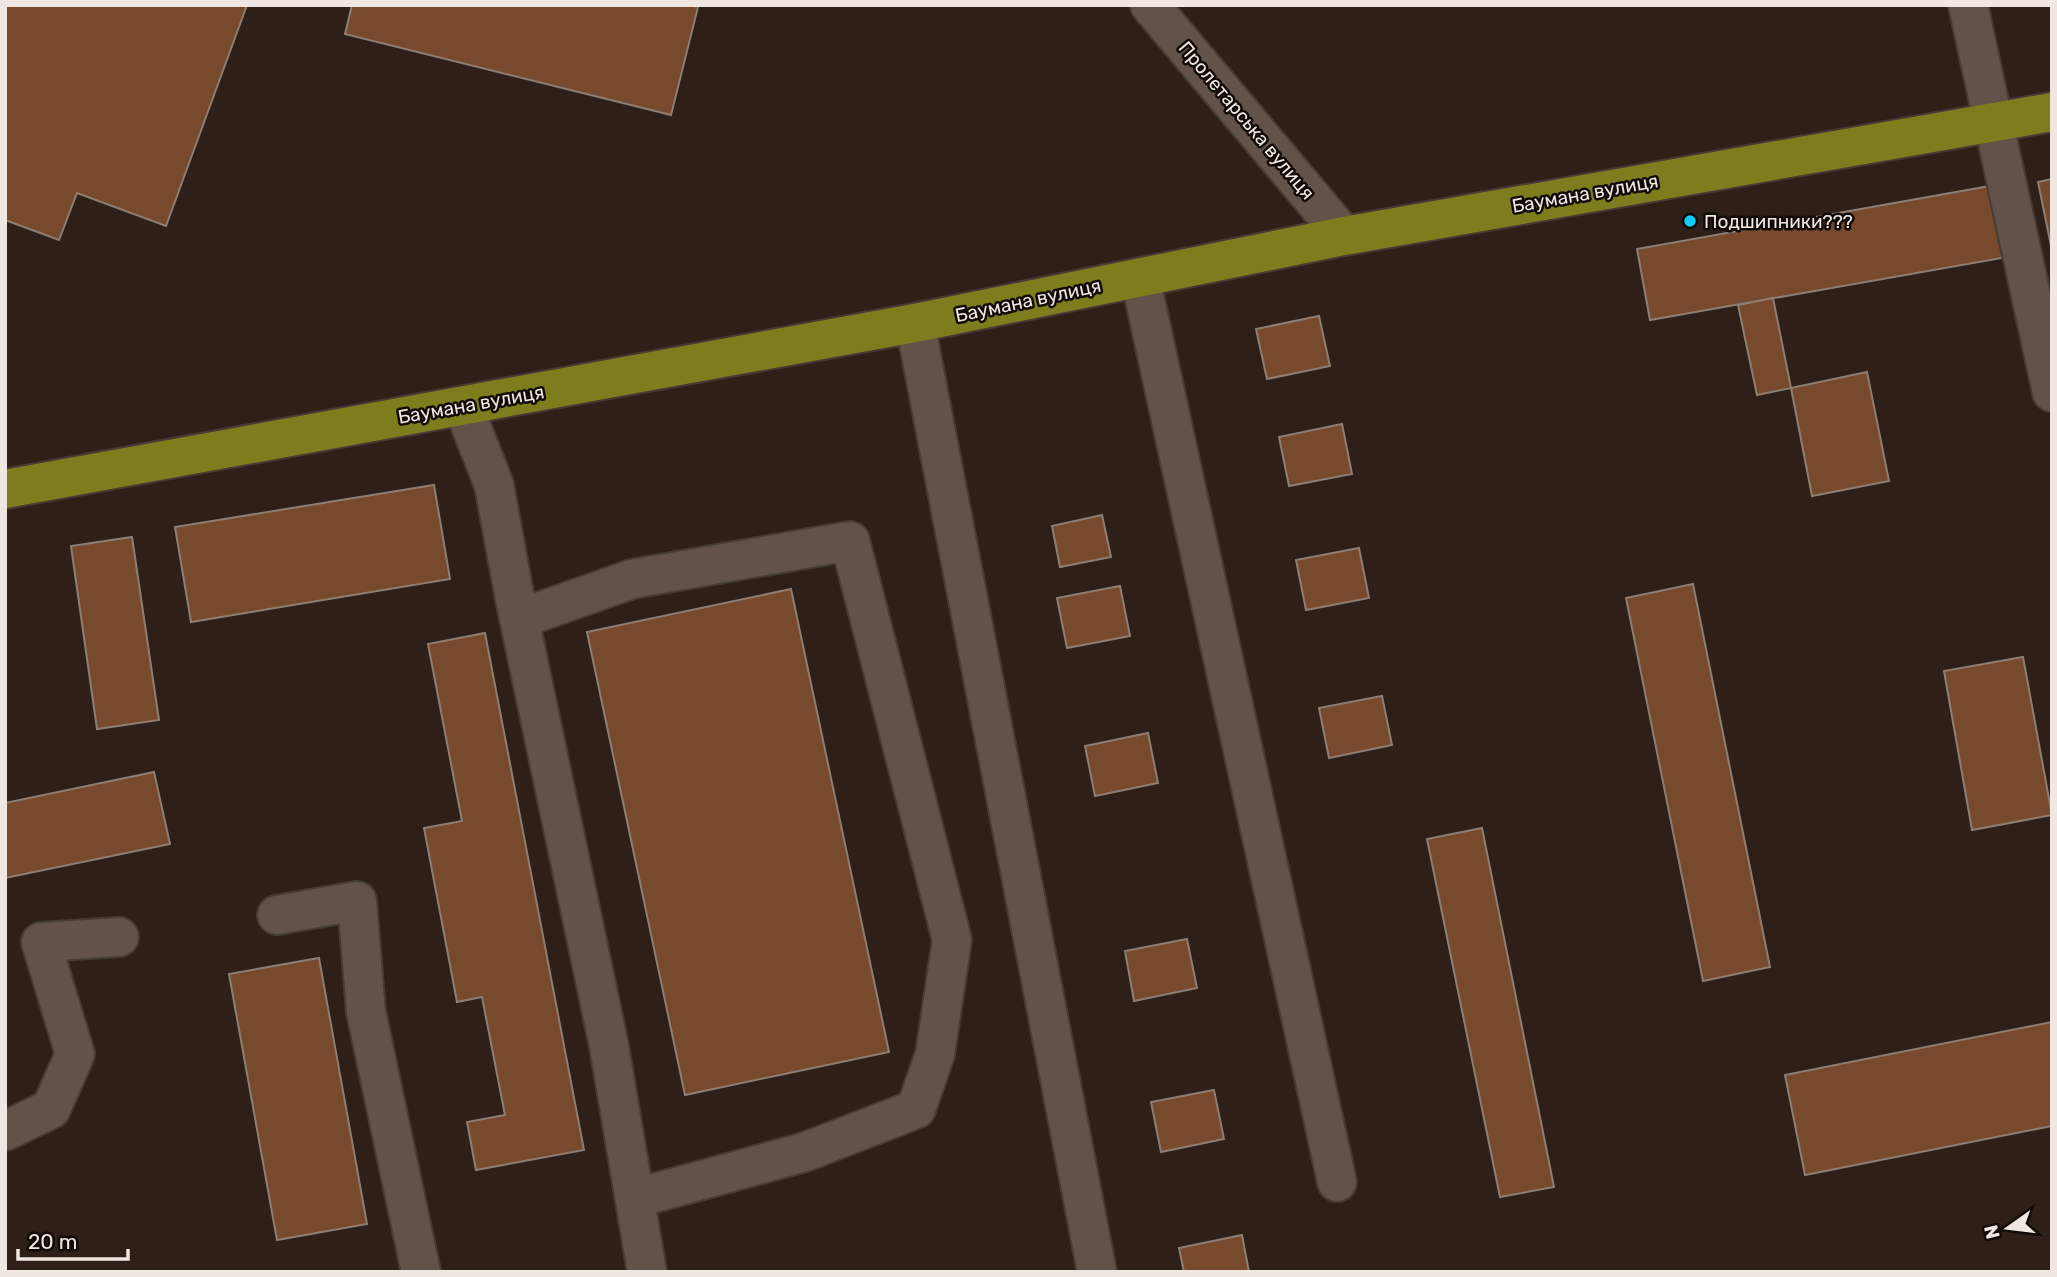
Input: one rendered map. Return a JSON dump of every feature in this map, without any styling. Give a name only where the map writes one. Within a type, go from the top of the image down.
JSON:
[{"type":"main road","name":"Баумана вулиця","points":[[5,489],[915,323],[1344,236],[2052,112]]},
{"type":"street","name":"Пролетарська вулиця","points":[[1150,5],[1344,236]]},
{"type":"street","points":[[1968,5],[2052,392]]},
{"type":"street","points":[[1140,277],[1337,1182]]},
{"type":"street","points":[[915,323],[1097,1272]]},
{"type":"street","points":[[463,406],[494,485],[519,619],[609,1046],[647,1272]]},
{"type":"street","points":[[519,619],[632,579],[850,541],[952,940],[934,1055],[916,1109],[805,1152],[636,1198]]},
{"type":"street","points":[[277,915],[357,901],[366,1012],[421,1272]]},
{"type":"street","points":[[5,1131],[51,1109],[75,1054],[41,942],[119,937]]},
{"type":"building","points":[[5,5],[247,5],[166,226],[77,193],[59,240],[5,220]]},
{"type":"building","points":[[352,5],[698,7],[671,115],[345,34]]},
{"type":"building","points":[[2052,179],[2052,246],[2051,246],[2038,182]]},
{"type":"building","points":[[2001,184],[2013,256],[1650,320],[1637,249]]},
{"type":"building","points":[[1773,298],[1791,388],[1757,395],[1738,305]]},
{"type":"building","points":[[1319,316],[1330,366],[1267,379],[1256,329]]},
{"type":"building","points":[[1867,372],[1889,481],[1812,496],[1791,388]]},
{"type":"building","points":[[1342,424],[1352,474],[1289,486],[1279,437]]},
{"type":"building","points":[[434,485],[450,579],[191,622],[175,527]]},
{"type":"building","points":[[1102,515],[1111,557],[1060,567],[1052,526]]},
{"type":"building","points":[[132,537],[159,720],[97,729],[71,546]]},
{"type":"building","points":[[1359,548],[1369,598],[1306,610],[1296,560]]},
{"type":"building","points":[[1693,584],[1770,967],[1703,981],[1626,598]]},
{"type":"building","points":[[1120,586],[1130,636],[1067,648],[1057,598]]},
{"type":"building","points":[[791,589],[889,1052],[685,1095],[587,632]]},
{"type":"building","points":[[485,633],[584,1150],[476,1170],[467,1122],[505,1115],[482,997],[457,1002],[424,828],[462,821],[428,644]]},
{"type":"building","points":[[2023,657],[2052,815],[1972,830],[1944,671]]},
{"type":"building","points":[[1382,696],[1392,745],[1329,758],[1319,708]]},
{"type":"building","points":[[1148,733],[1158,783],[1095,796],[1085,746]]},
{"type":"building","points":[[154,772],[170,844],[5,878],[5,803]]},
{"type":"building","points":[[1482,828],[1554,1187],[1500,1197],[1427,839]]},
{"type":"building","points":[[1187,939],[1197,988],[1134,1001],[1125,951]]},
{"type":"building","points":[[319,958],[367,1224],[277,1240],[229,974]]},
{"type":"building","points":[[2052,1022],[2052,1126],[1805,1175],[1785,1075]]},
{"type":"building","points":[[1214,1090],[1224,1139],[1161,1152],[1151,1102]]},
{"type":"building","points":[[1242,1235],[1249,1272],[1184,1272],[1179,1248]]},
{"type":"place","name":"Подшипники???","points":[[1690,221]]}]
